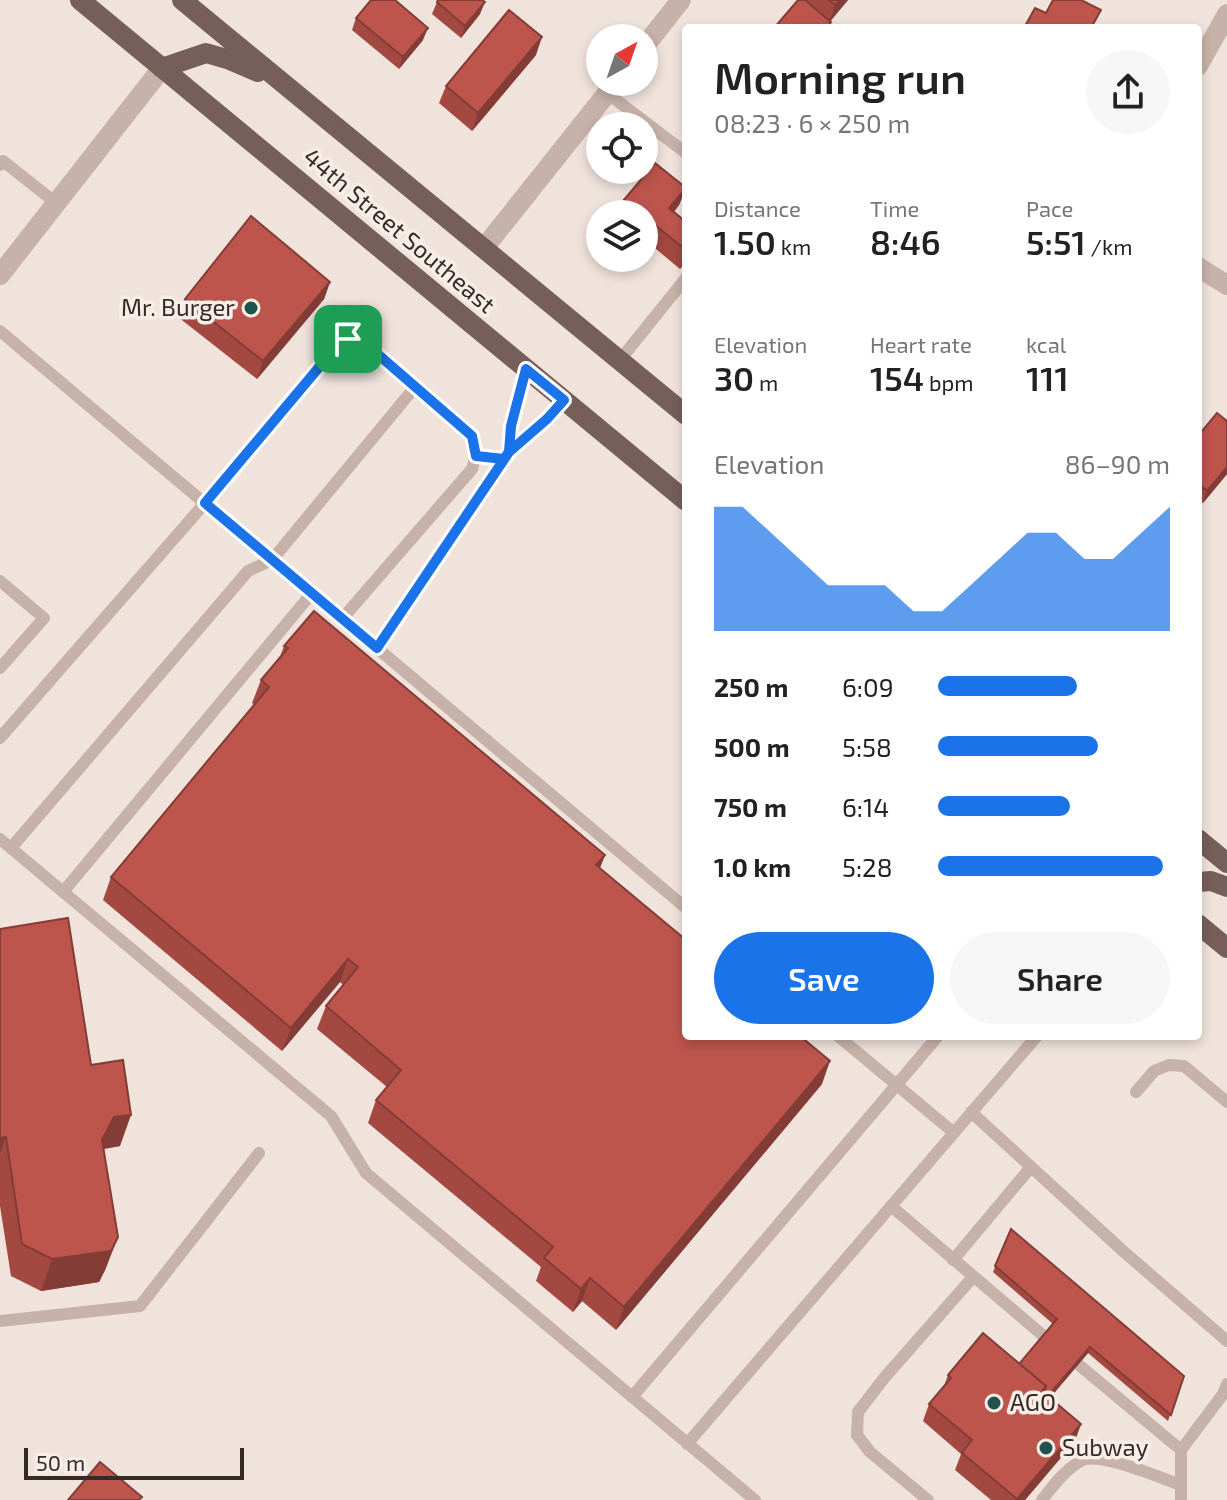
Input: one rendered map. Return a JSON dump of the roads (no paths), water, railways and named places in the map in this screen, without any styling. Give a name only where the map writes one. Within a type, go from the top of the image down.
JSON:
[{"type":"main road","name":"44th Street Southeast","points":[[80,0],[682,498]]},
{"type":"main road","name":"44th Street Southeast","points":[[182,0],[682,412]]},
{"type":"main road","points":[[162,68],[206,53],[230,60],[287,86]]},
{"type":"main road","points":[[1202,842],[1227,863]]},
{"type":"main road","points":[[1202,882],[1211,881],[1227,887]]},
{"type":"main road","points":[[1202,927],[1227,948]]},
{"type":"street","points":[[658,29],[681,0]]},
{"type":"street","points":[[1202,59],[1227,14]]},
{"type":"street","points":[[0,275],[162,68]]},
{"type":"street","points":[[484,248],[605,96]]},
{"type":"street","points":[[1202,269],[1227,285]]},
{"type":"lane","points":[[622,96],[682,149]]},
{"type":"lane","points":[[0,165],[3,161],[56,203]]},
{"type":"lane","points":[[620,360],[682,283]]},
{"type":"lane","points":[[0,331],[682,905]]},
{"type":"lane","points":[[0,738],[331,353],[348,339],[366,344],[472,436],[476,456],[472,469],[342,619]]},
{"type":"lane","points":[[507,456],[511,426],[526,369]]},
{"type":"lane","points":[[11,848],[248,571],[272,560],[415,387]]},
{"type":"lane","points":[[377,648],[507,456],[564,400]]},
{"type":"lane","points":[[476,456],[507,456]]},
{"type":"lane","points":[[0,581],[44,618],[0,668]]},
{"type":"lane","points":[[63,892],[312,593]]},
{"type":"lane","points":[[0,839],[331,1116],[366,1173],[755,1500]]},
{"type":"lane","points":[[843,1040],[953,1132]]},
{"type":"lane","points":[[632,1397],[934,1040]]},
{"type":"lane","points":[[687,1444],[1034,1040]]},
{"type":"lane","points":[[1136,1092],[1154,1071],[1169,1065],[1184,1066],[1227,1102]]},
{"type":"lane","points":[[971,1112],[1227,1341]]},
{"type":"lane","points":[[0,1321],[140,1306],[259,1153]]},
{"type":"lane","points":[[953,1260],[1031,1167]]},
{"type":"lane","points":[[891,1206],[1181,1450]]},
{"type":"lane","points":[[928,1500],[870,1452],[857,1435],[858,1412],[973,1277]]},
{"type":"lane","points":[[1181,1500],[1181,1450],[1223,1394],[1227,1384]]},
{"type":"lane","points":[[1042,1500],[1069,1469],[1085,1459],[1103,1458],[1181,1485]]},
{"type":"place","name":"Mr. Burger","points":[[251,308]]},
{"type":"place","name":"AGO","points":[[994,1403]]},
{"type":"place","name":"Subway","points":[[1046,1448]]}]
